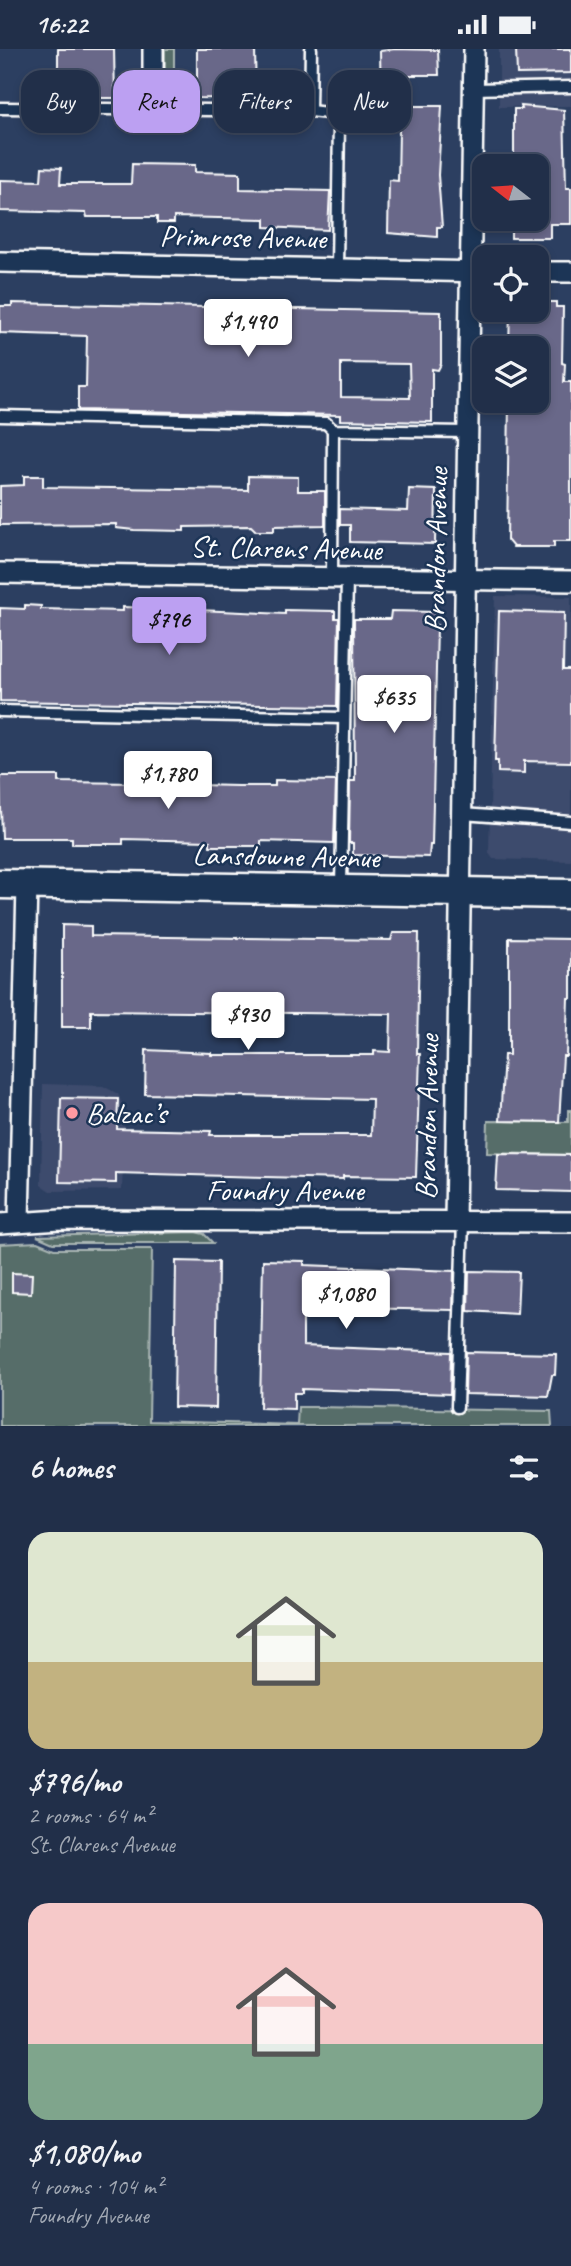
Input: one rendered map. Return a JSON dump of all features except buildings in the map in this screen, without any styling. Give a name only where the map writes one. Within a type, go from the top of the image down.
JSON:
[{"type":"street","points":[[153,49],[153,70]]},
{"type":"street","name":"Brandon Avenue","points":[[474,49],[477,245]]},
{"type":"street","name":"Primrose Avenue","points":[[0,262],[472,272]]},
{"type":"street","points":[[549,272],[571,272]]},
{"type":"street","name":"Brandon Avenue","points":[[459,1220],[467,432],[474,322]]},
{"type":"street","name":"St. Clarens Avenue","points":[[0,573],[571,581]]},
{"type":"street","points":[[10,1223],[13,884]]},
{"type":"street","name":"Lansdowne Avenue","points":[[13,884],[571,894]]},
{"type":"street","name":"Foundry Avenue","points":[[10,1223],[459,1220],[571,1222]]},
{"type":"lane","points":[[311,49],[311,70]]},
{"type":"lane","points":[[474,89],[571,87]]},
{"type":"lane","points":[[0,108],[113,109]]},
{"type":"lane","points":[[314,111],[330,112],[339,120],[337,269]]},
{"type":"lane","points":[[0,416],[326,423],[333,430],[343,718],[341,890]]},
{"type":"lane","points":[[333,430],[467,432]]},
{"type":"lane","points":[[0,711],[343,718]]},
{"type":"lane","points":[[462,814],[571,822]]},
{"type":"lane","points":[[457,1407],[459,1220]]},
{"type":"shaded area","points":[[499,49],[571,49],[571,106],[499,107]]},
{"type":"shaded area","points":[[495,596],[571,597],[571,861],[493,859],[489,853]]},
{"type":"shaded area","points":[[43,1084],[103,1086],[118,1094],[125,1111],[122,1190],[50,1191],[41,1185]]},
{"type":"green space","points":[[165,49],[174,49],[174,70],[165,70]]},
{"type":"green space","points":[[568,1110],[571,1110],[571,1155],[487,1153],[488,1121],[568,1122]]},
{"type":"green space","points":[[195,1232],[204,1234],[213,1243],[53,1243],[37,1236]]},
{"type":"green space","points":[[37,1242],[54,1249],[152,1249],[149,1421],[297,1425],[298,1407],[314,1407],[551,1411],[552,1426],[0,1426],[0,1244]]},
{"type":"place","name":"Balzac’s","points":[[72,1113]]}]
